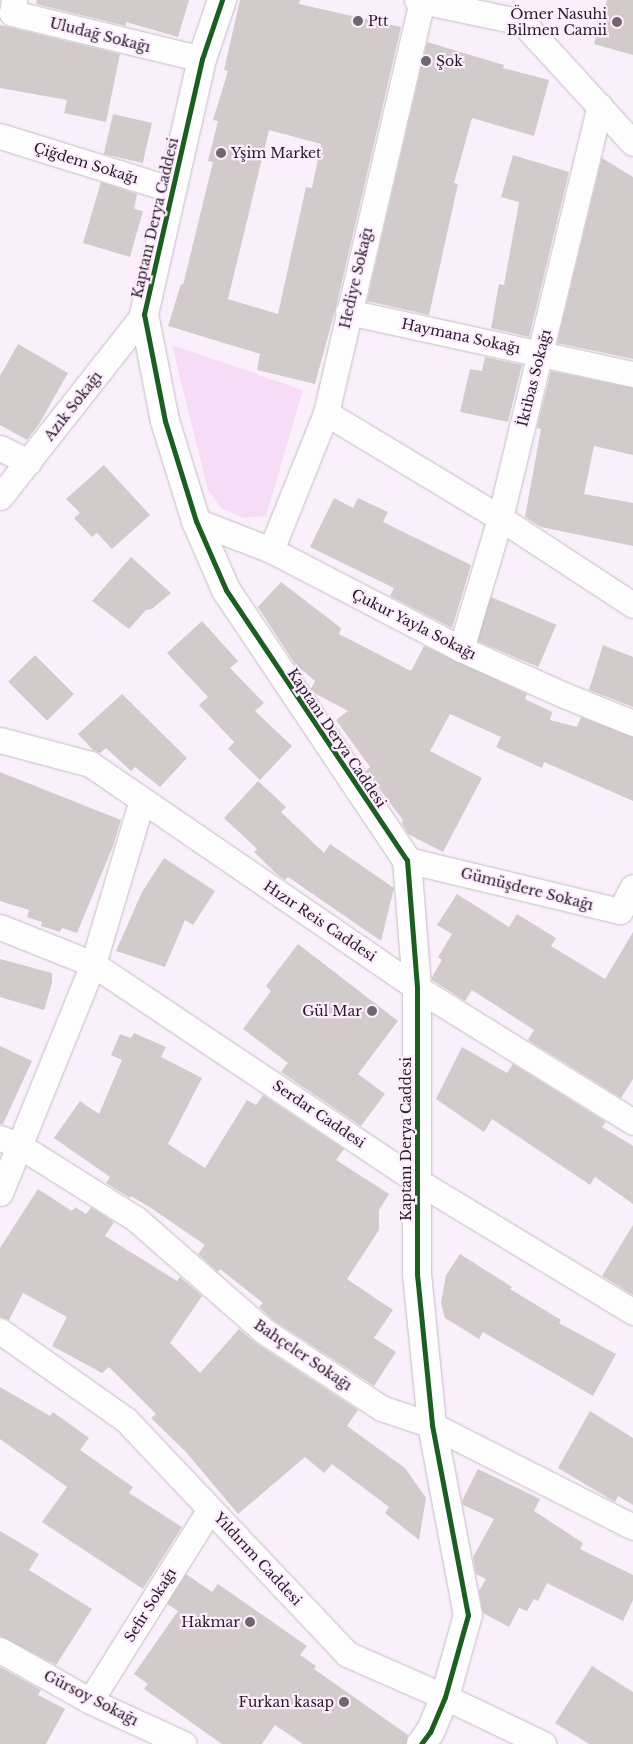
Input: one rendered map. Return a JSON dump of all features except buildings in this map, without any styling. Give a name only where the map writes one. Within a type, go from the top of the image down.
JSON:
[{"type":"street","name":"Uludağ Sokağı","points":[[14,0],[12,13],[202,59]]},
{"type":"street","name":"Kaptanı Derya Caddesi","points":[[222,0],[202,59],[144,314],[165,422],[196,522],[226,590],[407,860],[418,988],[417,1274],[432,1425],[468,1615],[445,1697],[430,1732],[421,1744]]},
{"type":"street","points":[[420,1],[522,22],[633,143]]},
{"type":"street","name":"Hediye Sokağı","points":[[271,550],[326,413],[420,1]]},
{"type":"street","name":"İktibas Sokağı","points":[[461,649],[500,518],[600,106]]},
{"type":"street","name":"Çiğdem Sokağı","points":[[0,136],[173,190]]},
{"type":"street","name":"Haymana Sokağı","points":[[348,312],[633,374]]},
{"type":"street","name":"Azık Sokağı","points":[[0,497],[144,314]]},
{"type":"street","points":[[326,413],[500,518],[633,605]]},
{"type":"street","points":[[0,448],[29,462]]},
{"type":"street","name":"Çukur Yayla Sokağı","points":[[196,522],[271,550],[461,649],[633,723]]},
{"type":"street","name":"Hızır Reis Caddesi","points":[[0,740],[90,764],[418,988],[633,1122]]},
{"type":"street","points":[[0,1193],[10,1142],[92,964],[142,800]]},
{"type":"street","name":"Gümüşdere Sokağı","points":[[407,860],[620,911],[633,888]]},
{"type":"street","name":"Serdar Caddesi","points":[[0,927],[92,964],[417,1181],[633,1312]]},
{"type":"street","name":"Bahçeler Sokağı","points":[[10,1142],[136,1219],[264,1331],[381,1408],[432,1425],[633,1527]]},
{"type":"street","name":"Yıldırım Caddesi","points":[[0,1330],[126,1420],[347,1654],[445,1697],[543,1744]]},
{"type":"street","name":"Sefir Sokağı","points":[[90,1701],[210,1509]]},
{"type":"street","name":"Gürsoy Sokağı","points":[[0,1650],[90,1701],[180,1743]]},
{"type":"shaded area","points":[[172,345],[303,390],[266,516],[244,518],[221,508],[208,490]]},
{"type":"cycle path","points":[[222,0],[202,59],[144,314],[165,421],[196,521],[226,590],[407,860],[417,988],[417,1274],[432,1425],[468,1615],[445,1697],[430,1732],[421,1744]]},
{"type":"place","name":"Ptt","points":[[358,21]]},
{"type":"place","name":"Ömer Nasuhi Bilmen Camii","points":[[617,22]]},
{"type":"place","name":"Şok","points":[[426,61]]},
{"type":"place","name":"Yşim Market","points":[[221,153]]},
{"type":"place","name":"Gül Mar","points":[[372,1011]]},
{"type":"place","name":"Hakmar","points":[[250,1622]]},
{"type":"place","name":"Furkan kasap","points":[[344,1702]]}]
